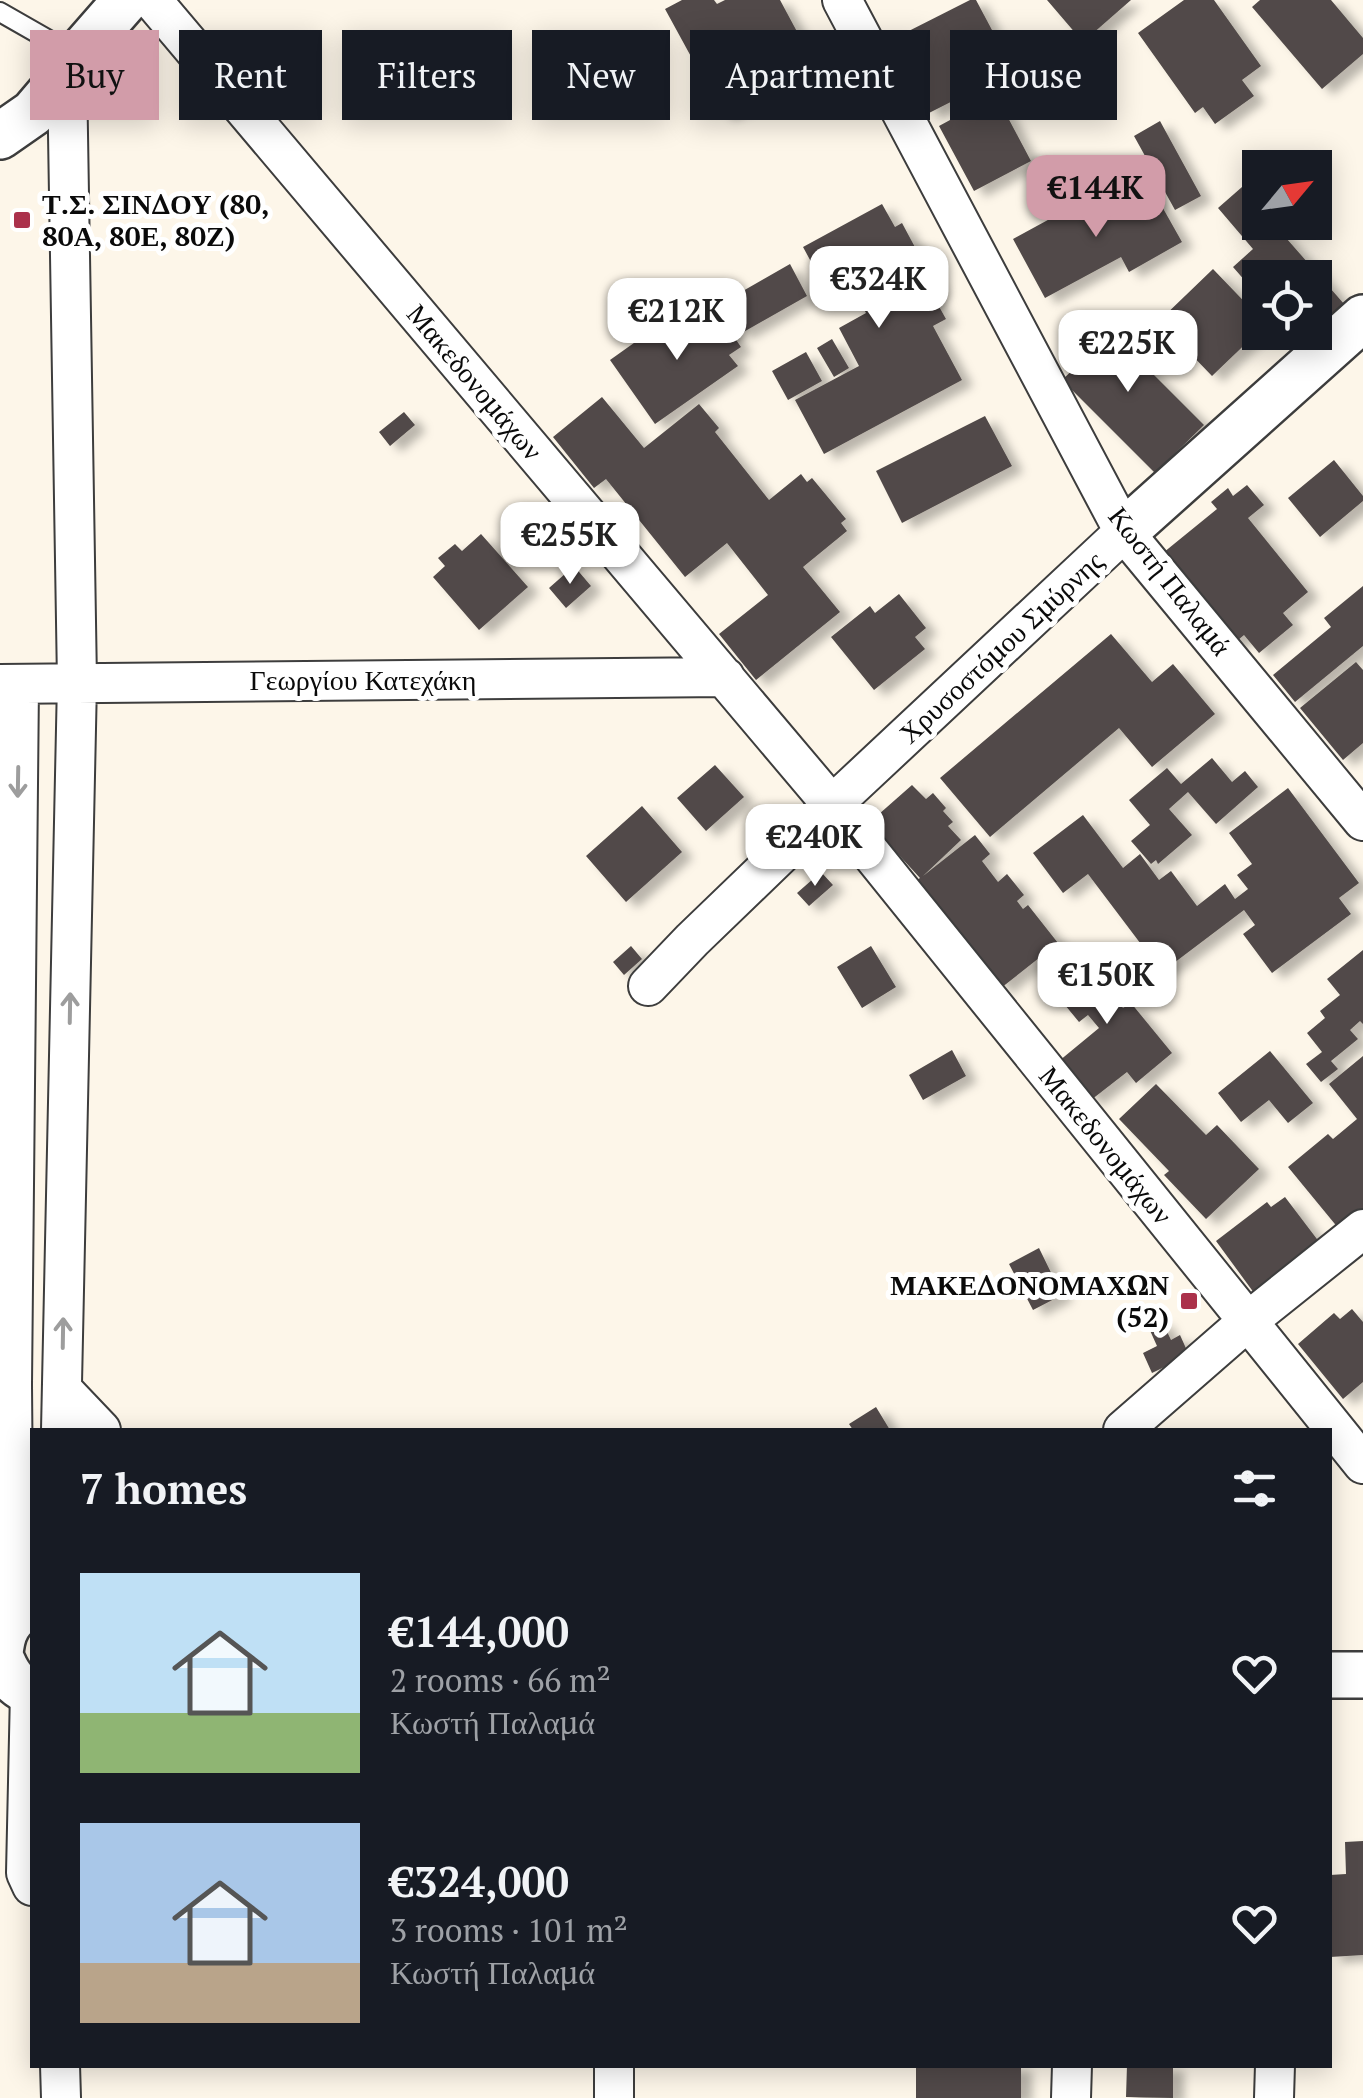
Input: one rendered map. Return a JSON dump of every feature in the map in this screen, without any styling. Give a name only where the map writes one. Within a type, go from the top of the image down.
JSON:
[{"type":"street","points":[[101,30],[126,0]]},
{"type":"street","name":"Μακεδονομάχων","points":[[152,0],[832,805],[1363,1464]]},
{"type":"street","name":"Κωστή Παλαμά","points":[[842,0],[1124,532],[1363,821]]},
{"type":"street","points":[[0,136],[30,114]]},
{"type":"street","points":[[62,1428],[77,682],[72,120]]},
{"type":"street","name":"Χρυσοστόμου Σμύρνης","points":[[648,986],[832,805],[1124,532],[1363,318]]},
{"type":"street","name":"Γεωργίου Κατεχάκη","points":[[10,684],[725,677]]},
{"type":"street","points":[[10,684],[16,1067],[6,1390],[12,1651],[26,1873],[30,1882]]},
{"type":"street","points":[[16,1067],[69,1066]]},
{"type":"street","points":[[1125,1428],[1248,1321],[1363,1229]]},
{"type":"street","points":[[62,1390],[99,1428]]},
{"type":"street","points":[[1332,1675],[1363,1675]]},
{"type":"street","points":[[60,2068],[60,2098]]},
{"type":"street","points":[[614,2068],[614,2098]]},
{"type":"street","points":[[1071,2098],[1072,2068]]},
{"type":"street","points":[[1274,2098],[1275,2068]]},
{"type":"lane","points":[[0,12],[30,34]]},
{"type":"building","points":[[682,0],[714,0],[717,4],[725,0],[780,0],[796,30],[690,30],[690,55],[665,9]]},
{"type":"building","points":[[976,0],[992,30],[950,30],[950,102],[930,112],[930,30],[911,30]]},
{"type":"building","points":[[1047,0],[1131,0],[1097,30],[1073,30]]},
{"type":"building","points":[[1184,0],[1214,0],[1261,66],[1242,80],[1254,96],[1215,124],[1203,107],[1195,113],[1138,33]]},
{"type":"building","points":[[1260,0],[1331,0],[1363,38],[1363,54],[1322,89],[1252,7]]},
{"type":"building","points":[[950,120],[1009,120],[1031,161],[974,191],[939,126]]},
{"type":"building","points":[[1160,121],[1201,196],[1175,210],[1134,136]]},
{"type":"building","points":[[1151,187],[1182,242],[1129,272],[1121,257],[1045,298],[1013,239],[1090,197],[1100,215]]},
{"type":"building","points":[[1242,187],[1242,236],[1218,208]]},
{"type":"building","points":[[882,204],[895,227],[902,223],[938,290],[932,294],[946,319],[933,326],[962,380],[824,454],[795,400],[859,366],[839,328],[866,313],[843,270],[822,282],[803,247]]},
{"type":"building","points":[[1245,240],[1288,240],[1305,260],[1242,260],[1242,277],[1233,267],[1253,249]]},
{"type":"building","points":[[790,264],[807,296],[740,334],[722,303]]},
{"type":"building","points":[[1213,269],[1242,299],[1242,347],[1212,376],[1159,321]]},
{"type":"building","points":[[1332,290],[1352,313],[1332,330]]},
{"type":"building","points":[[715,309],[741,347],[729,355],[738,366],[655,424],[610,360],[655,328],[661,338],[699,312],[703,318]]},
{"type":"building","points":[[1091,312],[1204,425],[1155,473],[1062,380],[1081,362],[1061,343]]},
{"type":"building","points":[[832,339],[849,368],[834,377],[817,348]]},
{"type":"building","points":[[806,352],[822,381],[788,400],[772,371]]},
{"type":"building","points":[[602,397],[644,448],[699,404],[719,428],[715,432],[769,500],[801,474],[807,482],[812,478],[846,519],[841,523],[847,531],[803,567],[840,612],[756,680],[719,634],[768,595],[727,543],[685,577],[606,479],[594,488],[553,437]]},
{"type":"building","points":[[404,412],[415,425],[390,446],[379,432]]},
{"type":"building","points":[[985,416],[1012,466],[902,523],[876,471]]},
{"type":"building","points":[[1334,460],[1363,501],[1320,537],[1288,498]]},
{"type":"building","points":[[1247,485],[1264,505],[1248,518],[1308,592],[1283,613],[1293,625],[1259,653],[1244,635],[1231,646],[1158,557],[1217,509],[1211,502],[1228,488],[1233,496]]},
{"type":"building","points":[[481,534],[528,587],[479,630],[433,577],[445,566],[438,558],[455,544],[462,551]]},
{"type":"building","points":[[574,566],[591,586],[566,608],[549,588]]},
{"type":"building","points":[[1363,586],[1363,646],[1295,702],[1273,675],[1331,627],[1324,618]]},
{"type":"building","points":[[899,594],[926,628],[915,637],[925,649],[874,690],[831,637],[870,606],[875,613]]},
{"type":"building","points":[[1111,634],[1152,682],[1173,664],[1215,714],[1152,767],[1119,728],[990,837],[940,778]]},
{"type":"building","points":[[1356,662],[1363,670],[1363,743],[1343,760],[1300,708]]},
{"type":"building","points":[[1212,758],[1232,782],[1245,771],[1258,787],[1216,824],[1188,792],[1169,809],[1192,835],[1158,864],[1156,860],[1151,864],[1131,841],[1150,825],[1129,800],[1167,768],[1181,784]]},
{"type":"building","points":[[715,765],[744,797],[706,831],[677,798]]},
{"type":"building","points":[[912,785],[926,799],[933,793],[953,822],[948,826],[961,840],[923,876],[975,835],[990,854],[982,861],[998,882],[1007,874],[1024,895],[1017,901],[1023,909],[1028,905],[1058,943],[1001,988],[917,880],[920,878],[898,854],[890,862],[878,849],[886,841],[870,822]]},
{"type":"building","points":[[1288,788],[1359,883],[1339,898],[1351,914],[1272,973],[1243,934],[1255,925],[1244,910],[1162,972],[1088,874],[1063,893],[1033,853],[1083,815],[1123,868],[1140,854],[1159,880],[1171,871],[1197,906],[1225,884],[1235,899],[1248,889],[1237,875],[1252,864],[1229,833]]},
{"type":"building","points":[[642,806],[682,852],[626,902],[586,856]]},
{"type":"building","points":[[821,872],[833,885],[809,906],[797,893]]},
{"type":"building","points":[[631,946],[642,959],[624,975],[613,962]]},
{"type":"building","points":[[871,946],[896,987],[862,1008],[837,967]]},
{"type":"building","points":[[1101,947],[1110,959],[1121,951],[1131,963],[1120,972],[1124,975],[1107,988],[1123,1008],[1131,1003],[1172,1053],[1136,1083],[1127,1072],[1091,1100],[1059,1061],[1099,1028],[1088,1015],[1079,1022],[1051,988]]},
{"type":"building","points":[[1363,950],[1363,1024],[1360,1021],[1350,1030],[1358,1039],[1331,1061],[1338,1069],[1321,1082],[1306,1064],[1322,1052],[1307,1033],[1325,1018],[1320,1011],[1340,995],[1327,979]]},
{"type":"building","points":[[952,1050],[966,1076],[923,1100],[909,1075]]},
{"type":"building","points":[[1270,1051],[1313,1103],[1288,1123],[1269,1100],[1241,1122],[1218,1093]]},
{"type":"building","points":[[1363,1056],[1363,1209],[1339,1229],[1288,1167],[1328,1134],[1333,1139],[1357,1119],[1329,1084]]},
{"type":"building","points":[[1156,1084],[1206,1135],[1217,1125],[1259,1169],[1206,1219],[1164,1175],[1169,1171],[1119,1119]]},
{"type":"building","points":[[1285,1197],[1323,1247],[1257,1297],[1216,1241],[1267,1202],[1271,1207]]},
{"type":"building","points":[[1039,1248],[1062,1295],[1033,1310],[1009,1264]]},
{"type":"building","points":[[1352,1309],[1363,1322],[1363,1382],[1343,1399],[1298,1344],[1334,1313],[1340,1319]]},
{"type":"building","points":[[1161,1319],[1171,1340],[1180,1335],[1189,1355],[1152,1373],[1143,1353],[1157,1346],[1148,1326]]},
{"type":"building","points":[[876,1407],[889,1428],[852,1428],[849,1424]]},
{"type":"building","points":[[1363,1841],[1363,1955],[1332,1957],[1332,1875],[1346,1874],[1345,1842]]},
{"type":"building","points":[[916,2068],[1021,2068],[1021,2098],[916,2098]]},
{"type":"building","points":[[1127,2068],[1173,2068],[1173,2098],[1126,2097]]},
{"type":"place","name":"Τ.Σ. ΣΙΝΔΟΥ (80, 80Α, 80Ε, 80Ζ)","points":[[22,220]]},
{"type":"place","name":"ΜΑΚΕΔΟΝΟΜΑΧΩΝ (52)","points":[[1189,1301]]}]
